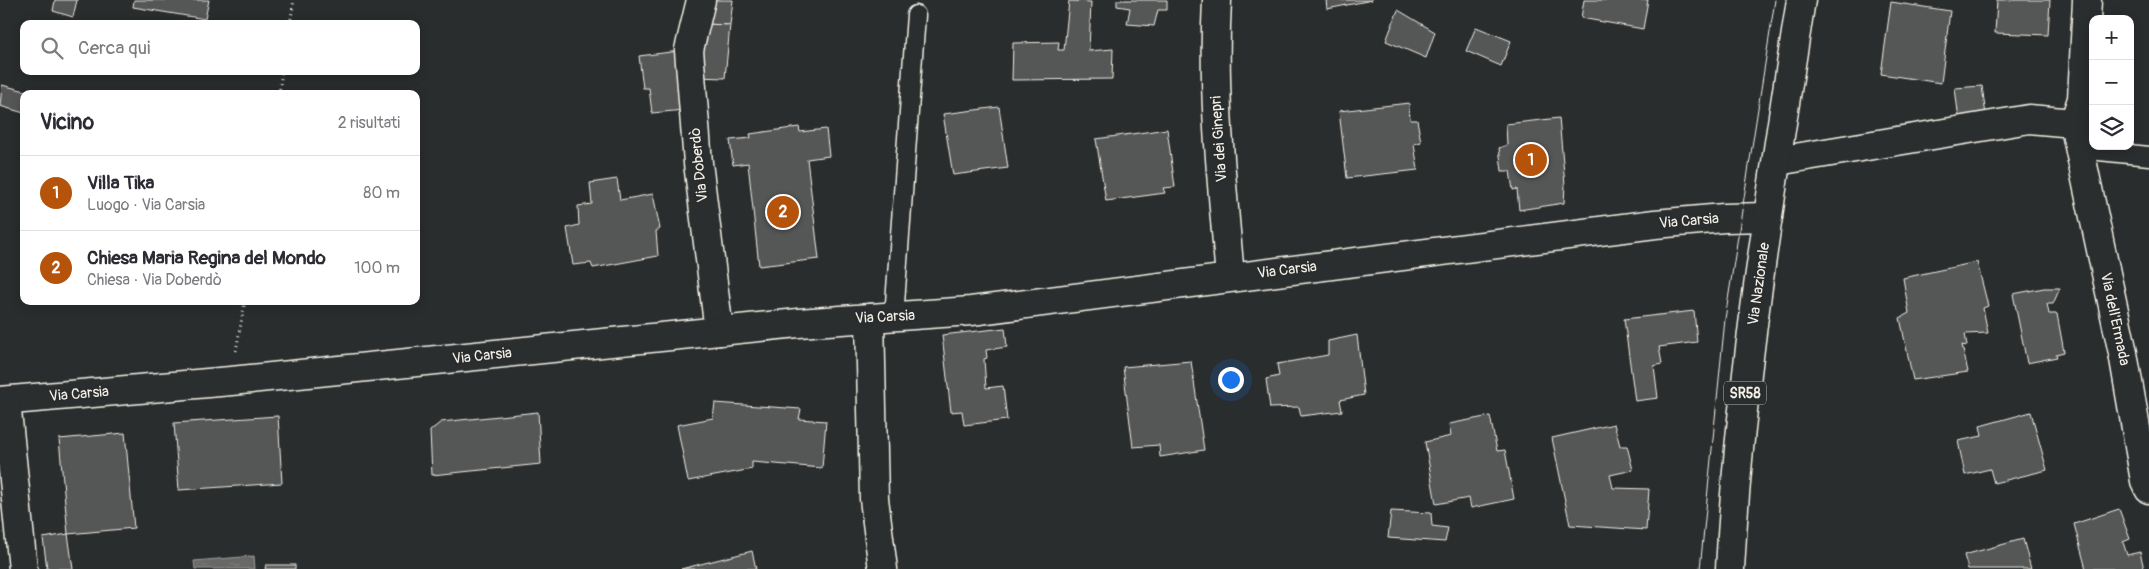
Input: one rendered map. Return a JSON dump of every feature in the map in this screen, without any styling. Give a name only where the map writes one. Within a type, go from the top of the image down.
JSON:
[{"type":"street","name":"Via Doberdò","points":[[701,0],[689,50],[698,163],[719,332]]},
{"type":"street","name":"Via dei Ginepri","points":[[1217,0],[1214,55],[1215,89],[1230,277]]},
{"type":"street","name":"Via Nazionale","points":[[1730,569],[1740,428],[1768,218],[1801,0]]},
{"type":"street","name":"Via dell'Ermada","points":[[2087,0],[2082,100],[2074,123],[2123,352],[2145,481],[2149,489]]},
{"type":"street","points":[[1777,161],[2029,119],[2074,123]]},
{"type":"street","name":"Via Carsia","points":[[3,401],[231,381],[719,332],[971,310],[1655,224],[1724,218],[1768,218]]},
{"type":"street","points":[[882,317],[874,499],[883,569]]},
{"type":"street","points":[[3,401],[23,569]]},
{"type":"lane","points":[[882,317],[916,15]]},
{"type":"lane","points":[[2079,149],[2149,156]]},
{"type":"path","points":[[291,20],[294,0]]},
{"type":"path","points":[[280,90],[281,75]]},
{"type":"path","points":[[231,381],[243,305]]},
{"type":"water","points":[[254,556],[255,569],[195,569],[194,561]]},
{"type":"building","points":[[55,0],[77,0],[73,17],[53,11]]},
{"type":"building","points":[[134,0],[209,0],[205,19],[133,7]]},
{"type":"building","points":[[713,0],[733,0],[730,25],[702,24]]},
{"type":"building","points":[[1117,0],[1167,0],[1167,10],[1158,10],[1154,26],[1127,24],[1130,8],[1117,6]]},
{"type":"building","points":[[1326,0],[1372,0],[1327,9]]},
{"type":"building","points":[[1584,0],[1648,0],[1643,29],[1581,18]]},
{"type":"building","points":[[1997,0],[2050,0],[2048,35],[1995,33]]},
{"type":"building","points":[[1069,1],[1091,2],[1089,51],[1113,49],[1112,79],[1012,80],[1013,43],[1059,42],[1058,50],[1064,50]]},
{"type":"building","points":[[1891,2],[1950,11],[1941,83],[1881,74]]},
{"type":"building","points":[[1398,10],[1435,32],[1426,58],[1386,41]]},
{"type":"building","points":[[702,24],[730,25],[725,78],[696,77]]},
{"type":"building","points":[[1476,27],[1511,41],[1501,66],[1466,51]]},
{"type":"building","points":[[679,51],[685,110],[652,113],[649,88],[643,88],[639,56]]},
{"type":"building","points":[[2,85],[21,90],[20,112],[0,106]]},
{"type":"building","points":[[1982,86],[1986,115],[1959,120],[1955,88]]},
{"type":"building","points":[[1409,103],[1410,120],[1417,120],[1421,142],[1414,144],[1418,170],[1347,178],[1339,111]]},
{"type":"building","points":[[999,107],[1008,168],[953,175],[943,114]]},
{"type":"building","points":[[1559,118],[1565,185],[1564,203],[1519,210],[1517,189],[1513,190],[1510,171],[1502,171],[1499,148],[1507,145],[1506,124]]},
{"type":"building","points":[[799,127],[800,132],[826,129],[829,156],[807,159],[819,259],[759,266],[748,163],[733,165],[730,140],[751,138],[750,134]]},
{"type":"building","points":[[1167,129],[1175,187],[1163,188],[1165,193],[1106,201],[1096,139]]},
{"type":"building","points":[[617,179],[620,200],[653,194],[660,229],[656,231],[658,256],[593,268],[591,263],[573,265],[567,228],[579,225],[578,206],[592,204],[590,183]]},
{"type":"building","points":[[1977,262],[1988,306],[1983,308],[1988,333],[1965,334],[1967,346],[1962,345],[1968,372],[1913,380],[1900,318],[1909,313],[1903,278]]},
{"type":"building","points":[[2044,288],[2060,288],[2053,304],[2047,304],[2049,314],[2057,314],[2064,352],[2056,354],[2057,357],[2027,363],[2013,294]]},
{"type":"building","points":[[1694,311],[1697,342],[1659,347],[1662,364],[1654,366],[1658,398],[1635,401],[1624,319]]},
{"type":"building","points":[[1005,328],[1007,347],[986,350],[987,358],[984,359],[986,388],[1003,386],[1007,420],[964,425],[962,411],[951,412],[942,335]]},
{"type":"building","points":[[1357,335],[1364,395],[1340,400],[1342,411],[1301,416],[1299,407],[1270,408],[1266,379],[1279,376],[1277,364],[1328,355],[1328,341]]},
{"type":"building","points":[[1191,361],[1204,450],[1160,457],[1159,445],[1133,447],[1123,367]]},
{"type":"building","points":[[715,403],[801,409],[799,419],[826,421],[822,468],[752,462],[752,469],[688,481],[677,425],[713,418]]},
{"type":"building","points":[[538,412],[541,464],[432,475],[430,431],[441,422]]},
{"type":"building","points":[[2031,412],[2047,470],[1994,483],[1990,469],[1965,475],[1958,441],[1982,436],[1980,426]]},
{"type":"building","points":[[278,416],[282,483],[179,490],[174,423]]},
{"type":"building","points":[[1490,416],[1497,451],[1505,450],[1514,499],[1471,508],[1469,498],[1436,504],[1425,442],[1451,436],[1449,424]]},
{"type":"building","points":[[1614,424],[1620,446],[1627,446],[1633,470],[1610,475],[1613,488],[1649,489],[1646,530],[1570,525],[1552,438]]},
{"type":"building","points":[[125,433],[134,528],[68,534],[59,439]]},
{"type":"building","points":[[2119,509],[2130,539],[2123,542],[2127,555],[2140,552],[2144,569],[2086,569],[2074,524]]},
{"type":"building","points":[[1391,511],[1431,513],[1432,526],[1448,528],[1445,542],[1388,538]]},
{"type":"building","points":[[68,534],[73,569],[47,569],[43,538]]},
{"type":"building","points":[[2023,539],[2031,569],[1968,569],[1964,555]]},
{"type":"building","points":[[752,551],[756,569],[681,569]]},
{"type":"building","points":[[266,565],[295,565],[295,569],[265,569]]},
{"type":"tram line","points":[[1700,569],[1725,319],[1775,0]]},
{"type":"place","name":"Villa Tika","points":[[1531,160]]},
{"type":"place","name":"Chiesa Maria Regina del Mondo","points":[[783,212]]}]
